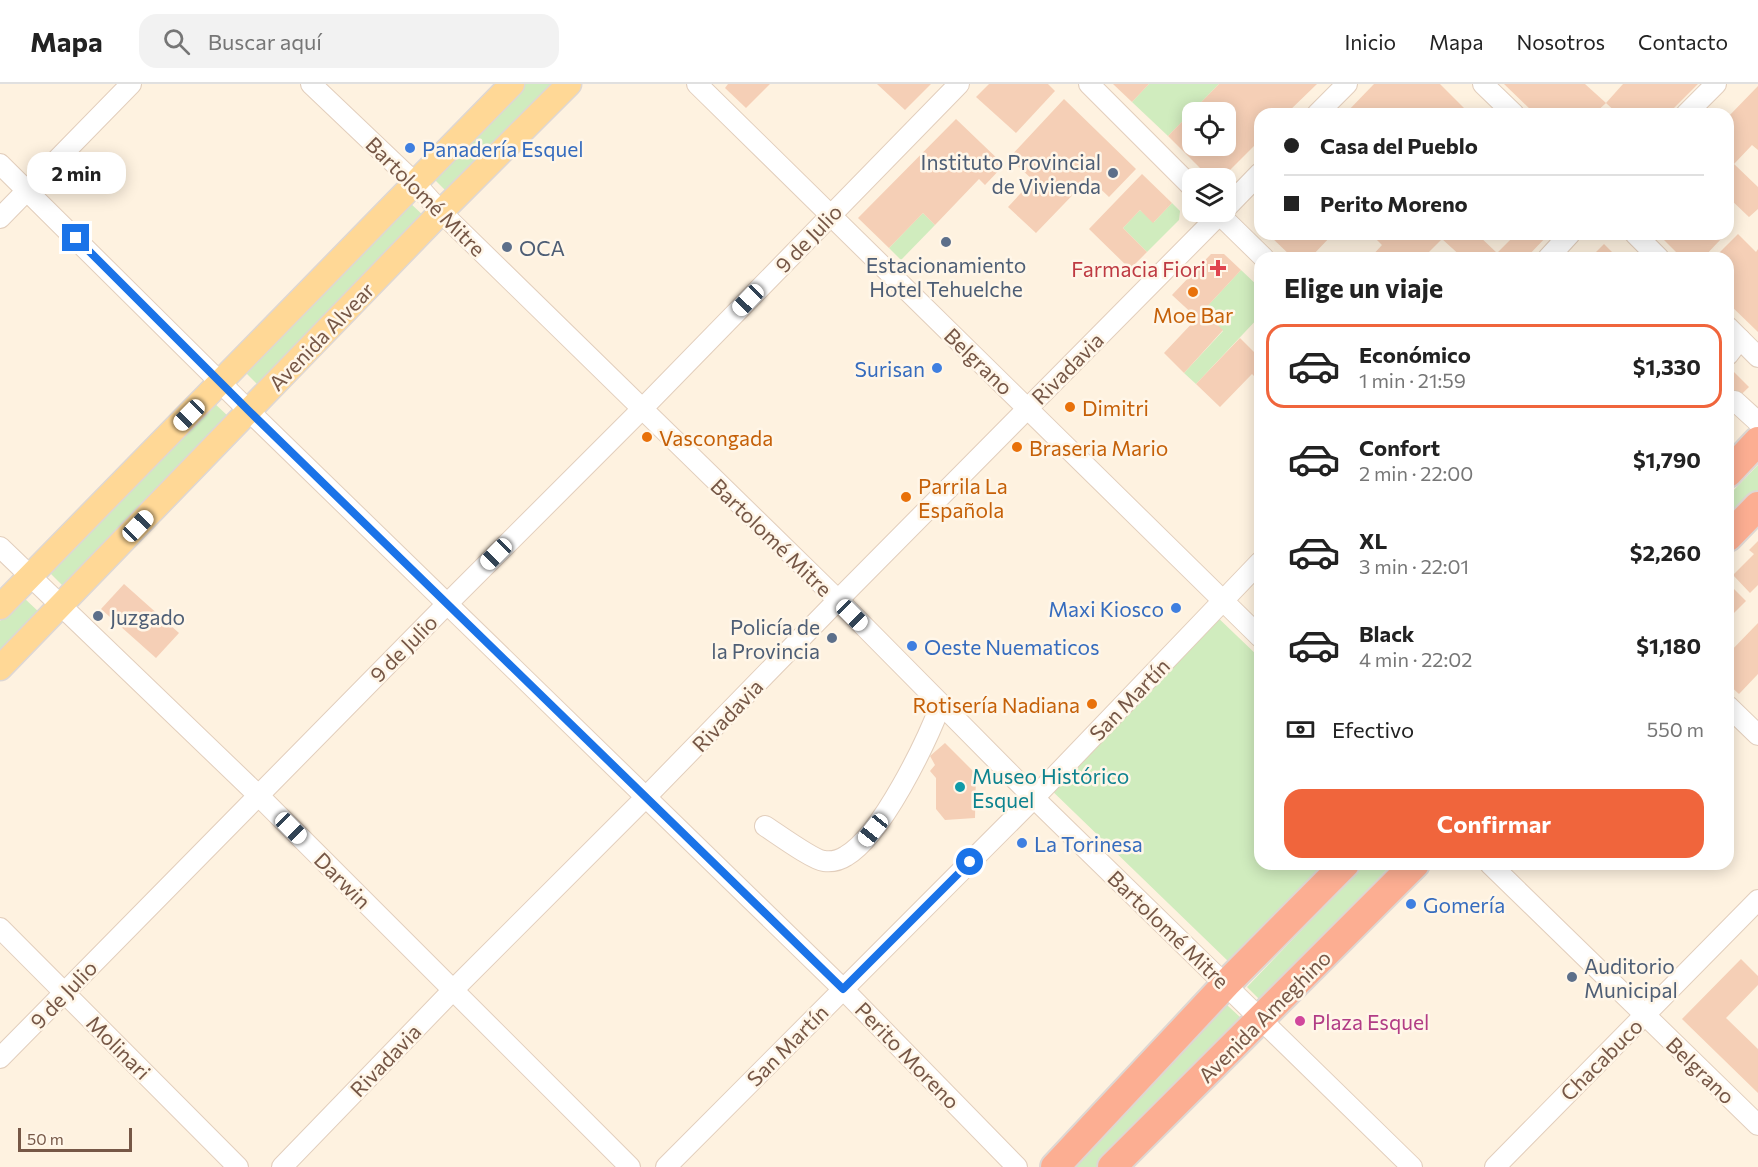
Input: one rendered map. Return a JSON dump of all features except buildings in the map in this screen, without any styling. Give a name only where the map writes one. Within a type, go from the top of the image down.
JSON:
[{"type":"highway","points":[[1734,467],[1758,441]]},
{"type":"highway","points":[[1734,531],[1758,506]]},
{"type":"highway","points":[[1055,1167],[1226,984],[1339,870]]},
{"type":"highway","name":"Avenida Ameghino","points":[[1112,1167],[1409,870]]},
{"type":"main road","name":"Avenida Alvear","points":[[0,607],[512,84]]},
{"type":"main road","name":"Avenida Alvear","points":[[0,668],[441,212],[569,84]]},
{"type":"street","points":[[0,218],[131,84]]},
{"type":"street","name":"Bartolomé Mitre","points":[[311,84],[415,183],[441,212],[838,600],[1034,798],[1412,1167]]},
{"type":"street","name":"Belgrano","points":[[697,84],[1254,631]]},
{"type":"street","name":"9 de Julio","points":[[0,1058],[448,603],[642,410],[959,84]]},
{"type":"street","points":[[1089,84],[1182,177]]},
{"type":"street","points":[[1323,108],[1347,84]]},
{"type":"street","points":[[1483,84],[1508,108]]},
{"type":"street","points":[[1692,108],[1716,84]]},
{"type":"street","name":"Perito Moreno","points":[[0,164],[249,411],[843,989],[1017,1167]]},
{"type":"street","name":"Rivadavia","points":[[1236,196],[1254,179]]},
{"type":"street","name":"Rivadavia","points":[[282,1167],[453,990],[645,798],[1210,222]]},
{"type":"street","points":[[1231,222],[1259,252]]},
{"type":"street","points":[[1554,252],[1564,240]]},
{"type":"street","points":[[1641,240],[1653,252]]},
{"type":"street","points":[[1734,333],[1758,357]]},
{"type":"street","points":[[1735,401],[1758,422]]},
{"type":"street","name":"Darwin","points":[[0,546],[258,795],[630,1167]]},
{"type":"street","name":"San Martín","points":[[666,1167],[1034,798],[1254,568]]},
{"type":"street","points":[[765,826],[821,861],[834,861],[846,857],[865,840],[882,819],[931,730],[941,704]]},
{"type":"street","points":[[1734,712],[1758,735]]},
{"type":"street","name":"Belgrano","points":[[1496,870],[1758,1125]]},
{"type":"street","name":"Chacabuco","points":[[1495,1167],[1758,900]]},
{"type":"street","name":"Molinari","points":[[0,928],[238,1167]]},
{"type":"green space","points":[[524,84],[560,84],[451,196],[432,177]]},
{"type":"green space","points":[[1149,84],[1219,84],[1201,102],[1182,102],[1182,122],[1168,136],[1132,102]]},
{"type":"green space","points":[[408,201],[427,219],[261,388],[243,370]]},
{"type":"green space","points":[[1172,203],[1180,211],[1179,220],[1147,252],[1123,228],[1140,210],[1154,222]]},
{"type":"green space","points":[[923,213],[935,225],[901,260],[889,248]]},
{"type":"green space","points":[[1241,270],[1254,282],[1254,322],[1196,384],[1184,373],[1223,331],[1203,311]]},
{"type":"green space","points":[[212,401],[231,419],[66,589],[47,570]]},
{"type":"green space","points":[[1758,465],[1758,492],[1734,518],[1734,490]]},
{"type":"green space","points":[[23,597],[42,615],[0,658],[0,621]]},
{"type":"green space","points":[[1212,612],[1254,652],[1254,870],[1321,870],[1230,963],[1045,784]]},
{"type":"green space","points":[[1359,870],[1386,870],[1261,1001],[1247,987]]},
{"type":"green space","points":[[1227,1005],[1241,1018],[1098,1167],[1072,1167]]},
{"type":"place","name":"Panadería Esquel","points":[[410,148]]},
{"type":"place","name":"Instituto Provincial de Vivienda","points":[[1113,173]]},
{"type":"place","name":"Estacionamiento Hotel Tehuelche","points":[[946,242]]},
{"type":"place","name":"OCA","points":[[507,247]]},
{"type":"place","name":"Farmacia Fiori","points":[[1218,268]]},
{"type":"place","name":"Moe Bar","points":[[1193,292]]},
{"type":"place","name":"Surisan","points":[[937,368]]},
{"type":"place","name":"Dimitri","points":[[1070,407]]},
{"type":"place","name":"Vascongada","points":[[647,437]]},
{"type":"place","name":"Braseria Mario","points":[[1017,447]]},
{"type":"place","name":"Parrila La Española","points":[[906,497]]},
{"type":"place","name":"Maxi Kiosco","points":[[1176,608]]},
{"type":"place","name":"Juzgado","points":[[98,616]]},
{"type":"place","name":"Policía de la Provincia","points":[[832,638]]},
{"type":"place","name":"Oeste Nuematicos","points":[[912,646]]},
{"type":"place","name":"Rotisería Nadiana","points":[[1092,704]]},
{"type":"place","name":"Museo Histórico Esquel","points":[[960,787]]},
{"type":"place","name":"La Torinesa","points":[[1022,843]]},
{"type":"place","name":"Gomería","points":[[1411,904]]},
{"type":"place","name":"Auditorio Municipal","points":[[1572,977]]},
{"type":"place","name":"Plaza Esquel","points":[[1300,1021]]},
{"type":"route","points":[[76,238],[249,411],[843,989],[970,862]]}]
